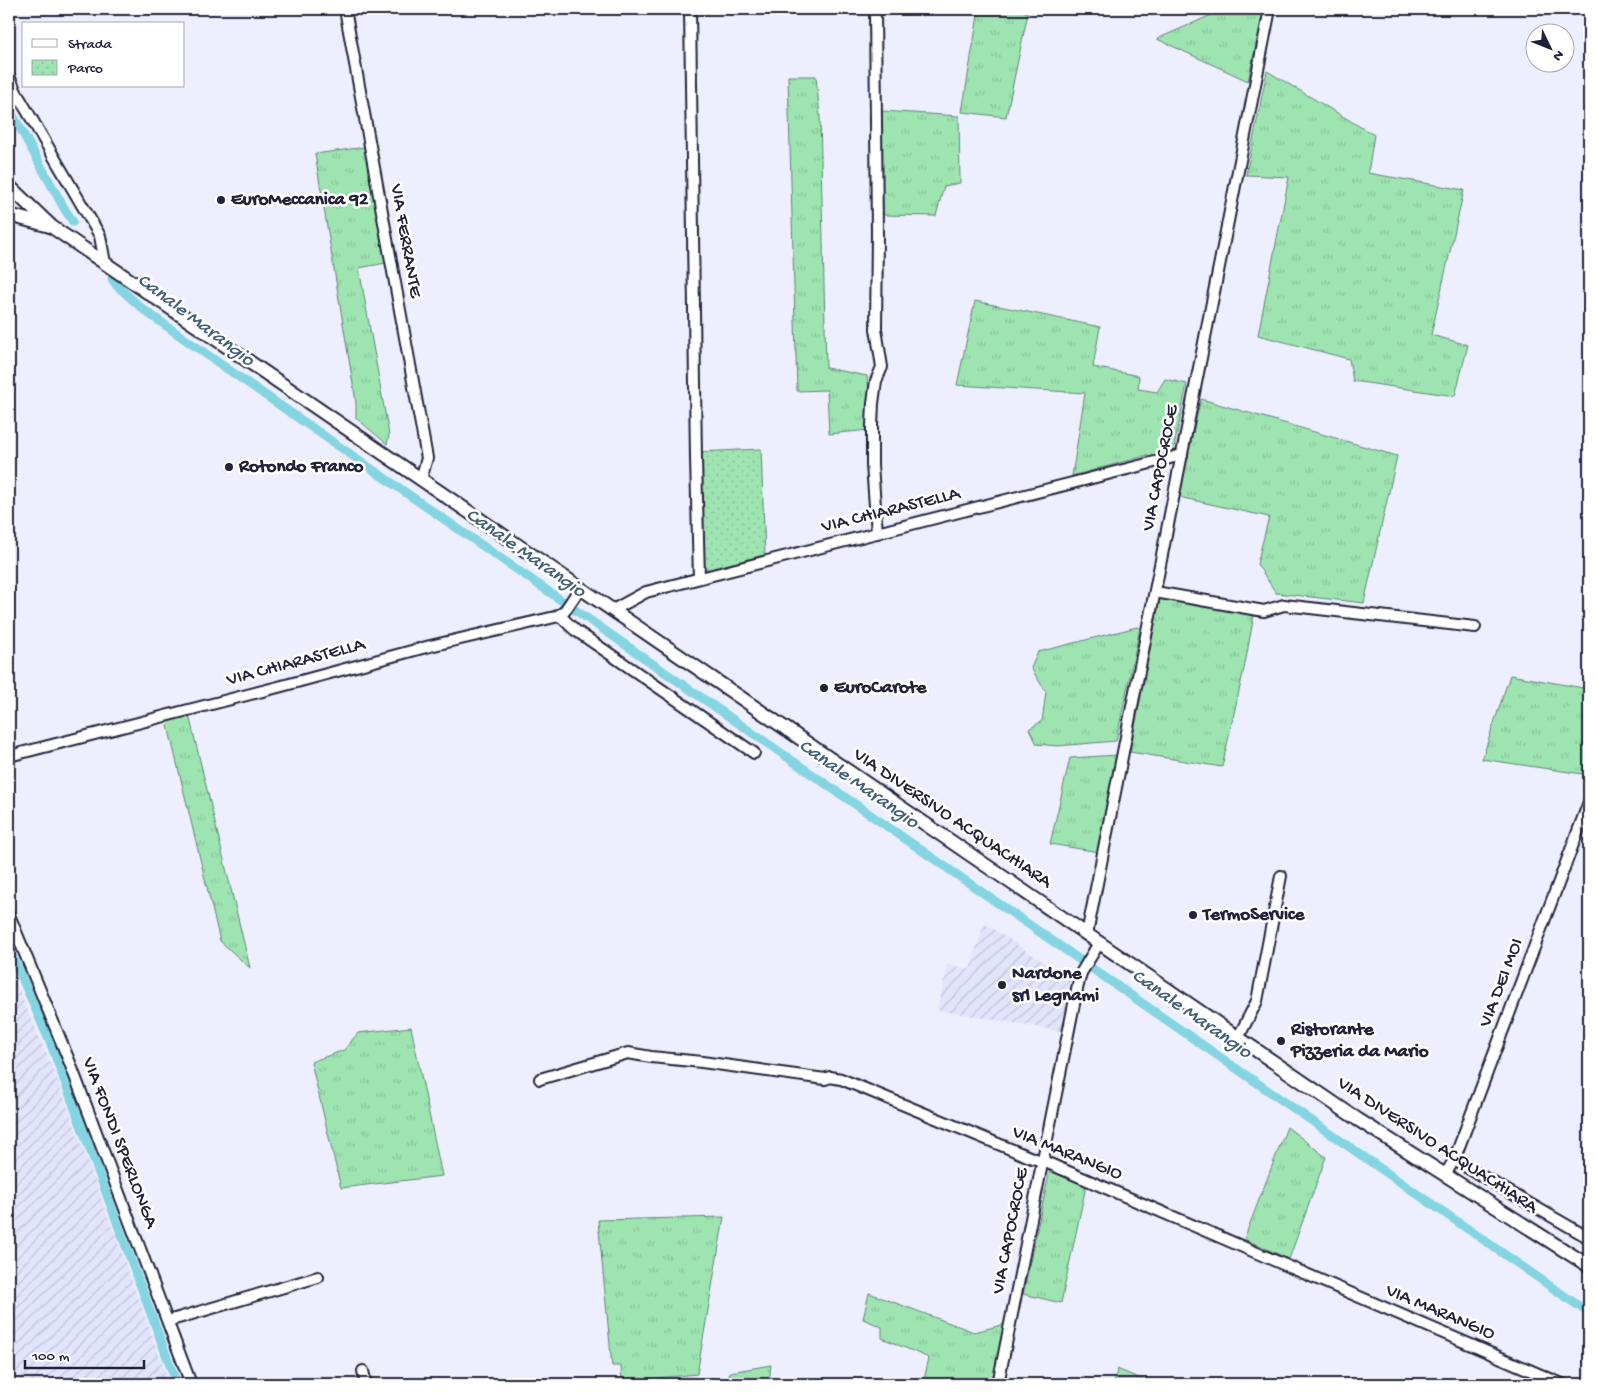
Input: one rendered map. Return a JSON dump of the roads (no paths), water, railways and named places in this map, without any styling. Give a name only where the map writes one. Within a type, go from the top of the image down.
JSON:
[{"type":"main road","points":[[9,186],[52,227]]},
{"type":"main road","points":[[12,217],[52,227]]},
{"type":"main road","name":"VIA DIVERSIVO ACQUACHIARA","points":[[52,227],[421,479],[577,592],[613,610],[1087,934],[1098,947],[1238,1038],[1357,1119],[1589,1266]]},
{"type":"street","name":"VIA FERRANTE","points":[[345,9],[426,458],[421,479]]},
{"type":"street","points":[[690,9],[699,578]]},
{"type":"street","points":[[875,9],[876,329],[882,367],[876,381],[872,426],[872,465],[877,532]]},
{"type":"street","name":"VIA CAPOCROCE","points":[[1087,934],[1270,9]]},
{"type":"street","points":[[9,76],[16,92],[100,236],[105,263]]},
{"type":"street","name":"VIA CHIARASTELLA","points":[[613,610],[646,592],[1182,454]]},
{"type":"street","points":[[577,592],[561,614],[575,630],[754,753]]},
{"type":"street","points":[[1155,592],[1264,611],[1284,605],[1475,627]]},
{"type":"street","name":"VIA CHIARASTELLA","points":[[9,756],[430,646],[532,623],[561,614]]},
{"type":"street","name":"VIA DEI MOI","points":[[1445,1175],[1454,1160],[1589,802]]},
{"type":"street","points":[[1238,1038],[1257,1001],[1282,876]]},
{"type":"street","name":"VIA FONDI SPERLONGA","points":[[9,915],[70,1063],[192,1384]]},
{"type":"street","name":"VIA CAPOCROCE","points":[[998,1384],[1077,989],[1081,972],[1098,947]]},
{"type":"street","name":"VIA MARANGIO","points":[[540,1079],[628,1053],[825,1079],[830,1077],[841,1079],[1043,1161],[1562,1384]]},
{"type":"street","points":[[1454,1160],[1589,1238]]},
{"type":"street","points":[[168,1321],[318,1277]]},
{"type":"street","points":[[363,1371],[366,1384]]},
{"type":"waterway","name":"Canale Marangio","points":[[9,108],[73,222]]},
{"type":"waterway","name":"Canale Marangio","points":[[112,279],[117,286],[144,310],[216,361],[1589,1313]]},
{"type":"waterway","points":[[9,948],[52,1047],[177,1384]]},
{"type":"place","name":"EuroMeccanica 92","points":[[221,200]]},
{"type":"place","name":"Rotondo Franco","points":[[229,467]]},
{"type":"place","name":"EuroCarote","points":[[824,688]]},
{"type":"place","name":"TermoService","points":[[1193,915]]},
{"type":"place","name":"Nardone srl Legnami","points":[[1002,985]]},
{"type":"place","name":"Ristorante Pizzeria da Mario","points":[[1281,1041]]}]
